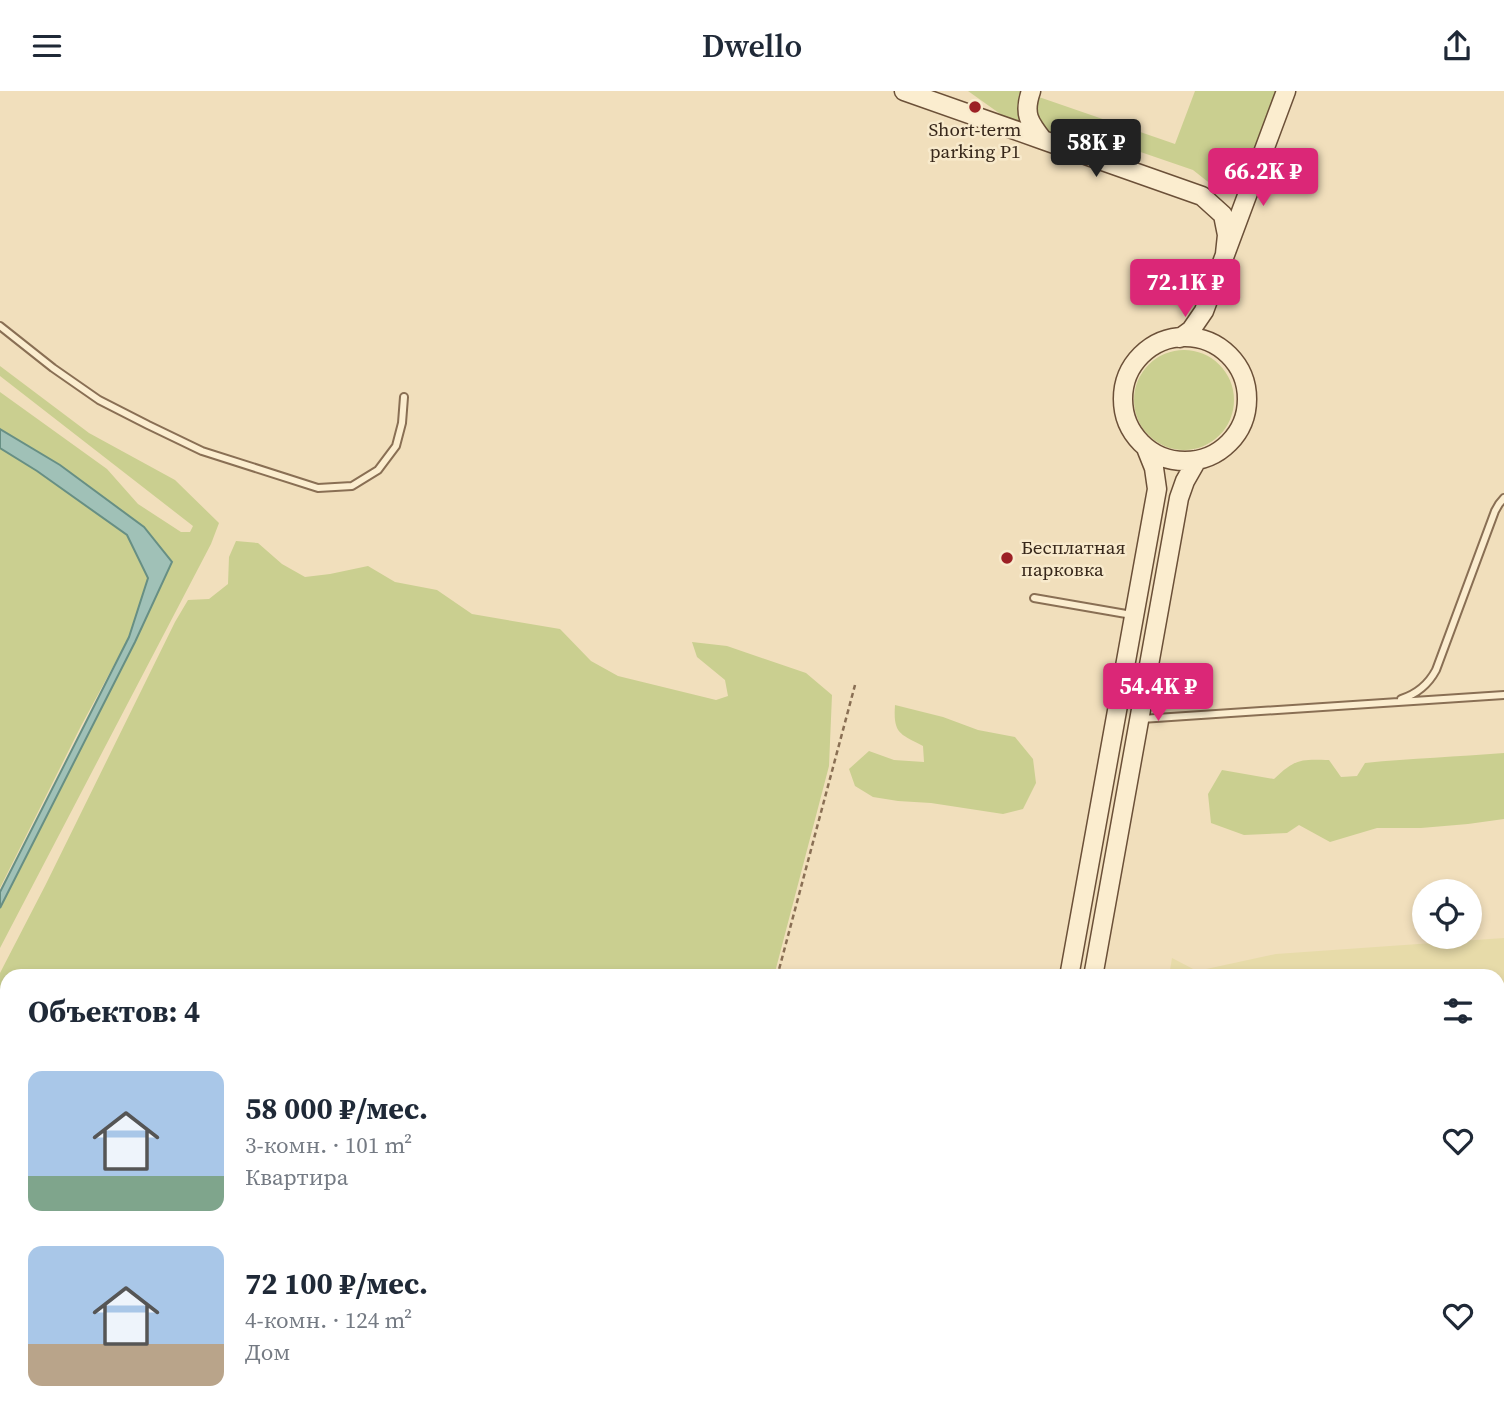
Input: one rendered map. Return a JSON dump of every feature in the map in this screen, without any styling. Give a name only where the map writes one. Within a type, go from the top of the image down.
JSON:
[{"type":"main road","points":[[904,91],[1202,196],[1223,215],[1227,235],[1226,254]]},
{"type":"main road","points":[[1031,91],[1027,111],[1033,127],[1043,140]]},
{"type":"main road","points":[[1180,338],[1191,330],[1204,311],[1286,91]]},
{"type":"main road","points":[[1204,311],[1208,333],[1216,346],[1241,373],[1247,397],[1242,422],[1237,433],[1220,450],[1197,460],[1164,458],[1146,448],[1130,429],[1123,406],[1126,381],[1137,359],[1146,351],[1168,340],[1180,338],[1193,338],[1216,346]]},
{"type":"main road","points":[[1070,969],[1157,489],[1154,468],[1146,448]]},
{"type":"main road","points":[[1094,969],[1180,498],[1185,481],[1197,460]]},
{"type":"street","points":[[1066,969],[1074,944]]},
{"type":"lane","points":[[0,326],[99,400],[148,425],[202,451],[318,488],[352,486],[378,470],[396,446],[402,423],[404,397]]},
{"type":"lane","points":[[1391,703],[1417,692],[1426,685],[1436,670],[1495,511],[1504,498]]},
{"type":"lane","points":[[1034,598],[1134,615]]},
{"type":"lane","points":[[1139,719],[1504,695]]},
{"type":"path","points":[[779,969],[855,685]]},
{"type":"shaded area","points":[[1504,938],[1504,969],[1206,969],[1276,954],[1412,944],[1412,949],[1482,949],[1482,940]]},
{"type":"shaded area","points":[[1172,958],[1193,969],[1170,969]]},
{"type":"green space","points":[[968,91],[1023,91],[1026,128],[1013,123]]},
{"type":"green space","points":[[1195,91],[1276,91],[1242,183],[1233,193],[1217,189],[1193,170],[1091,135],[1048,134],[1032,112],[1036,96],[1175,144]]},
{"type":"green space","points":[[1184,350],[1212,358],[1226,372],[1234,400],[1226,428],[1212,442],[1184,450],[1156,442],[1142,428],[1134,400],[1142,372],[1156,358]]},
{"type":"green space","points":[[0,366],[89,433],[175,480],[219,523],[211,544],[0,948],[0,908],[172,562],[144,527],[60,465],[0,429],[0,392],[107,469],[138,504],[181,532],[190,532],[193,526],[0,376]]},
{"type":"green space","points":[[0,448],[127,535],[148,578],[129,637],[0,888]]},
{"type":"green space","points":[[236,541],[258,543],[282,564],[305,577],[368,566],[395,582],[437,590],[472,614],[560,629],[591,661],[618,676],[716,700],[728,696],[725,680],[697,657],[692,642],[727,646],[806,673],[832,695],[829,766],[776,969],[2,969],[175,622],[188,600],[209,599],[228,584],[229,557]]},
{"type":"green space","points":[[895,705],[943,717],[978,730],[1015,737],[1033,759],[1036,783],[1023,809],[1003,814],[898,801],[873,797],[855,786],[849,769],[869,751],[894,760],[924,762],[923,746],[897,728]]},
{"type":"green space","points":[[1504,753],[1504,819],[1421,828],[1377,828],[1330,842],[1299,825],[1287,833],[1244,835],[1211,823],[1208,794],[1222,770],[1274,779],[1287,767],[1298,762],[1329,760],[1341,777],[1357,776],[1365,763]]},
{"type":"water","points":[[0,429],[60,465],[144,527],[172,562],[135,642],[0,908],[0,892],[129,637],[148,578],[127,535],[0,448]]},
{"type":"place","name":"Short-term parking P1","points":[[975,107]]},
{"type":"place","name":"Бесплатная парковка","points":[[1007,558]]}]
